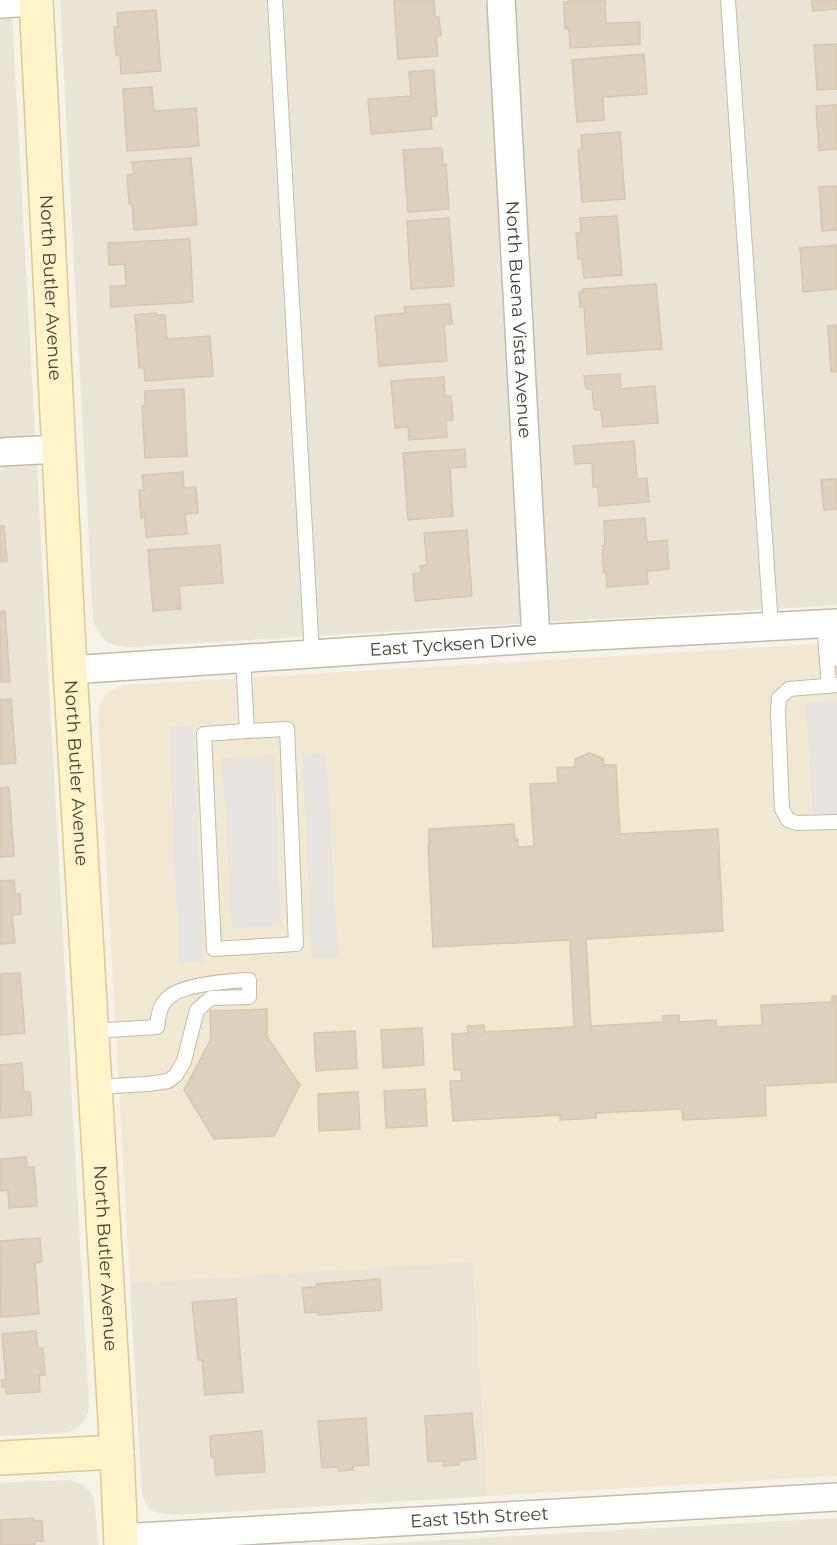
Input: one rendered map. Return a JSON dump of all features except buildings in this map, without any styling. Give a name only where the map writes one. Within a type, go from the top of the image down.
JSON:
[{"type":"main road","name":"North Butler Avenue","points":[[36,1],[70,670],[121,1541]]},
{"type":"main road","points":[[0,1458],[117,1452]]},
{"type":"street","name":"North Buena Vista Avenue","points":[[501,0],[536,639]]},
{"type":"street","points":[[0,4],[36,1]]},
{"type":"street","points":[[0,452],[60,449]]},
{"type":"street","name":"East Tycksen Drive","points":[[70,670],[536,639],[832,623]]},
{"type":"street","name":"East 15th Street","points":[[121,1541],[837,1497]]},
{"type":"lane","points":[[275,0],[312,654]]},
{"type":"lane","points":[[728,0],[771,626]]},
{"type":"lane","points":[[832,623],[837,659]]},
{"type":"lane","points":[[832,623],[833,685],[789,689],[779,698],[778,713],[782,809],[788,820],[797,823],[837,822]]},
{"type":"lane","points":[[243,659],[247,731]]},
{"type":"lane","points":[[287,729],[296,944],[214,949],[204,734],[247,731],[287,729]]},
{"type":"lane","points":[[92,1031],[157,1027],[159,1012],[166,998],[181,990],[226,981],[249,980],[249,997],[211,999],[197,1010],[184,1061],[176,1075],[168,1082],[95,1087]]},
{"type":"shaded area","points":[[0,0],[11,0],[89,1407],[84,1420],[71,1431],[0,1436]]},
{"type":"shaded area","points":[[60,0],[837,0],[837,605],[128,647],[107,642],[97,630],[93,620]]},
{"type":"shaded area","points":[[837,643],[837,1476],[488,1496],[473,1262],[130,1283],[98,714],[107,693],[124,685]]},
{"type":"shaded area","points":[[837,700],[837,815],[813,816],[806,702]]},
{"type":"shaded area","points":[[193,725],[204,963],[179,963],[169,727]]},
{"type":"shaded area","points":[[326,753],[338,957],[312,958],[302,754]]},
{"type":"shaded area","points":[[274,755],[281,926],[232,928],[222,757]]},
{"type":"shaded area","points":[[473,1261],[488,1496],[176,1515],[156,1512],[148,1507],[142,1495],[130,1283]]},
{"type":"shaded area","points":[[70,1480],[82,1484],[93,1497],[98,1545],[0,1545],[0,1483]]},
{"type":"shaded area","points":[[837,1518],[837,1545],[358,1545]]}]
